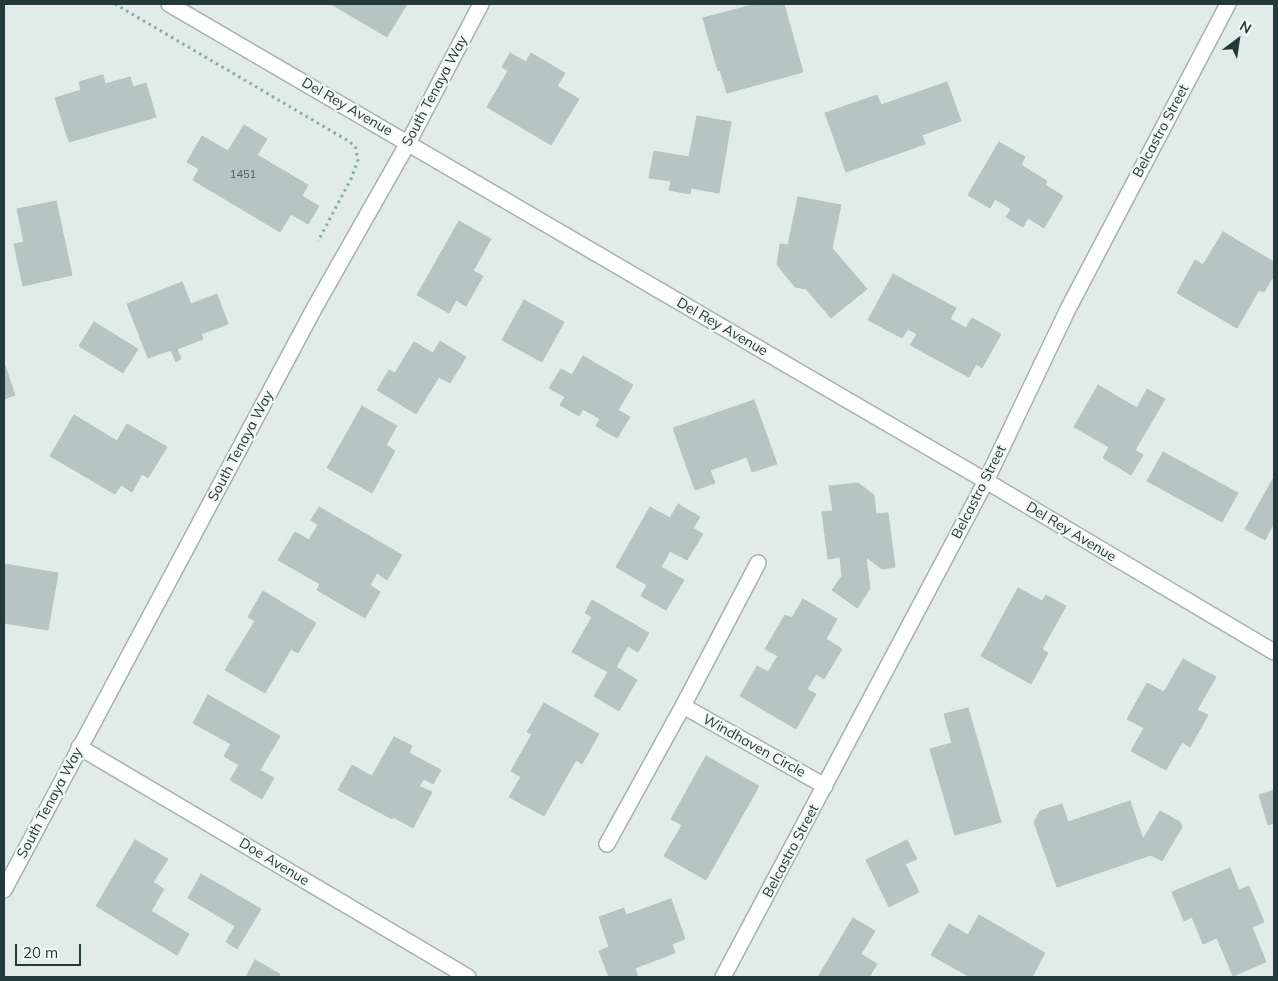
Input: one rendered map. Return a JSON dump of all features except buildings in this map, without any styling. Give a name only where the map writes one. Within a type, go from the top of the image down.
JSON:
[{"type":"street","name":"Del Rey Avenue","points":[[169,4],[1274,652]]},
{"type":"street","name":"South Tenaya Way","points":[[4,890],[315,307],[408,143],[480,4]]},
{"type":"street","name":"Belcastro Street","points":[[723,977],[986,482],[1068,309],[1228,4]]},
{"type":"street","points":[[607,844],[683,706],[758,563]]},
{"type":"street","name":"Windhaven Circle","points":[[683,706],[825,786]]},
{"type":"street","name":"Doe Avenue","points":[[79,747],[468,977]]},
{"type":"path","points":[[115,4],[355,146],[358,160],[351,179],[318,241]]}]
